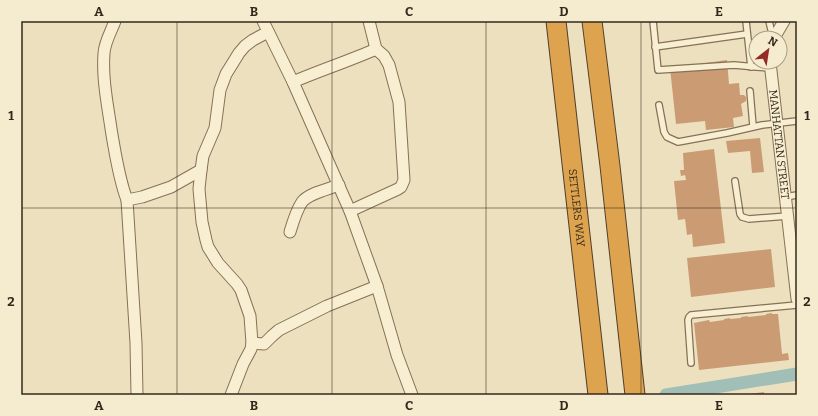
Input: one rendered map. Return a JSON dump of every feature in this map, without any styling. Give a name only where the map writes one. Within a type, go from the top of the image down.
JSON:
[{"type":"highway","name":"SETTLERS WAY","points":[[556,21],[598,395]]},
{"type":"highway","points":[[592,21],[610,166]]},
{"type":"highway","points":[[597,21],[610,166],[634,395]]},
{"type":"street","points":[[115,21],[104,52],[105,96],[117,164],[127,200],[136,343],[137,395]]},
{"type":"street","points":[[263,21],[293,82],[350,211],[377,286],[397,355],[412,395]]},
{"type":"street","points":[[350,211],[398,189],[401,187],[404,180],[399,102],[387,61],[376,49],[369,21]]},
{"type":"street","points":[[779,30],[784,21]]},
{"type":"street","points":[[231,395],[243,364],[251,349],[250,316],[241,290],[218,263],[208,246],[202,222],[199,189],[203,156],[215,128],[220,90],[226,74],[245,46],[268,32]]},
{"type":"street","points":[[293,82],[376,49]]},
{"type":"street","name":"MANHATTAN STREET","points":[[772,70],[797,299]]},
{"type":"street","points":[[127,200],[171,187],[201,170]]},
{"type":"street","points":[[290,232],[298,209],[304,200],[312,194],[339,185]]},
{"type":"street","points":[[252,343],[264,344],[279,330],[327,306],[377,286]]},
{"type":"lane","points":[[652,21],[658,70],[734,65],[748,67]]},
{"type":"lane","points":[[746,21],[748,42]]},
{"type":"lane","points":[[655,46],[747,34]]},
{"type":"lane","points":[[750,91],[753,126]]},
{"type":"lane","points":[[659,105],[664,132],[667,137],[678,142],[727,133],[753,126],[777,122],[797,121]]},
{"type":"lane","points":[[735,181],[740,214],[742,217],[749,219],[788,216]]},
{"type":"lane","points":[[785,197],[797,195]]},
{"type":"lane","points":[[691,363],[689,317],[797,305]]},
{"type":"building","points":[[727,60],[729,84],[739,83],[740,95],[744,95],[746,97],[746,101],[741,104],[743,116],[733,118],[734,127],[706,130],[705,121],[676,124],[670,68]]},
{"type":"building","points":[[760,138],[764,172],[752,173],[750,151],[728,153],[726,141]]},
{"type":"building","points":[[714,149],[725,243],[693,247],[692,234],[687,235],[685,219],[678,220],[674,181],[686,180],[685,175],[681,176],[680,170],[684,170],[683,153]]},
{"type":"building","points":[[771,249],[775,287],[691,297],[687,258]]},
{"type":"building","points":[[772,313],[778,314],[782,354],[788,353],[789,360],[699,370],[694,323],[709,320],[710,322],[730,318],[766,315]]},
{"type":"building","points":[[764,392],[764,395],[749,395],[749,394]]},
{"type":"waterway","points":[[666,395],[797,374]]}]
